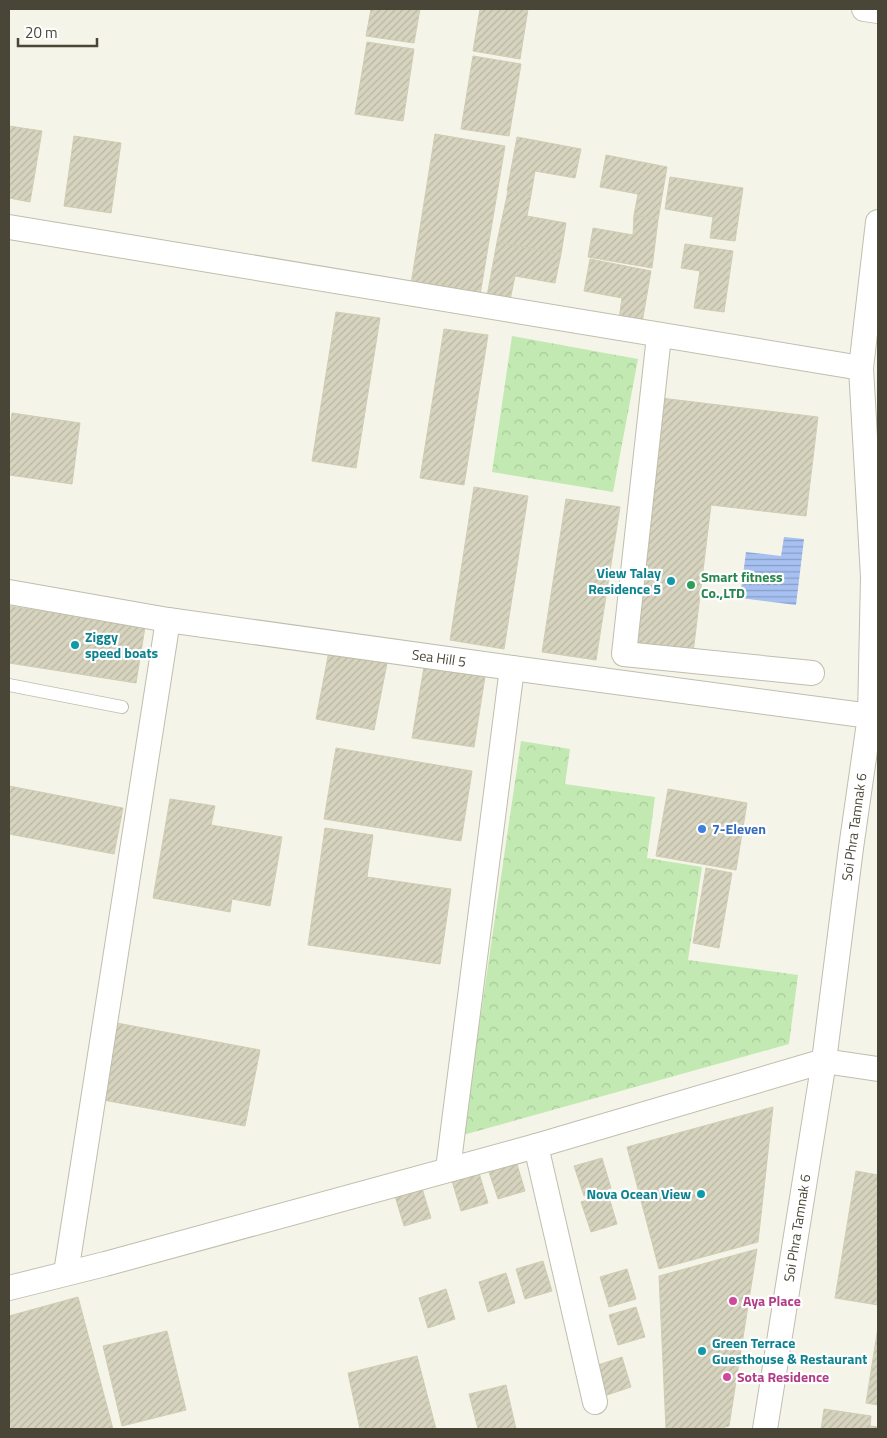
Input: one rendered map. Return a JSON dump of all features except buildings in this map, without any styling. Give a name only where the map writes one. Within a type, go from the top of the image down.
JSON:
[{"type":"street","points":[[864,9],[878,11]]},
{"type":"street","name":"Soi Phra Tamnak 6","points":[[765,1429],[824,1061],[870,716],[876,577],[861,368],[878,222]]},
{"type":"street","points":[[9,227],[861,368]]},
{"type":"street","points":[[659,336],[624,654],[812,673]]},
{"type":"street","name":"Sea Hill 5","points":[[9,592],[168,620],[870,716]]},
{"type":"street","points":[[66,1273],[168,620]]},
{"type":"street","points":[[448,1169],[512,668]]},
{"type":"street","points":[[9,1288],[105,1264],[536,1146],[824,1061],[878,1069]]},
{"type":"street","points":[[536,1146],[595,1402]]},
{"type":"lane","points":[[9,685],[122,707]]},
{"type":"green space","points":[[512,336],[638,359],[613,492],[492,472]]},
{"type":"green space","points":[[521,741],[570,749],[565,784],[655,797],[647,858],[702,867],[688,960],[798,975],[789,1044],[463,1135]]},
{"type":"water","points":[[784,537],[804,539],[796,605],[740,598],[746,552],[781,556]]},
{"type":"place","name":"View Talay Residence 5","points":[[671,581]]},
{"type":"place","name":"Smart fitness Co.,LTD","points":[[691,585]]},
{"type":"place","name":"Ziggy speed boats","points":[[75,645]]},
{"type":"place","name":"7-Eleven","points":[[702,829]]},
{"type":"place","name":"Nova Ocean View","points":[[701,1194]]},
{"type":"place","name":"Aya Place","points":[[733,1301]]},
{"type":"place","name":"Green Terrace Guesthouse & Restaurant","points":[[702,1351]]},
{"type":"place","name":"Sota Residence","points":[[727,1377]]}]
